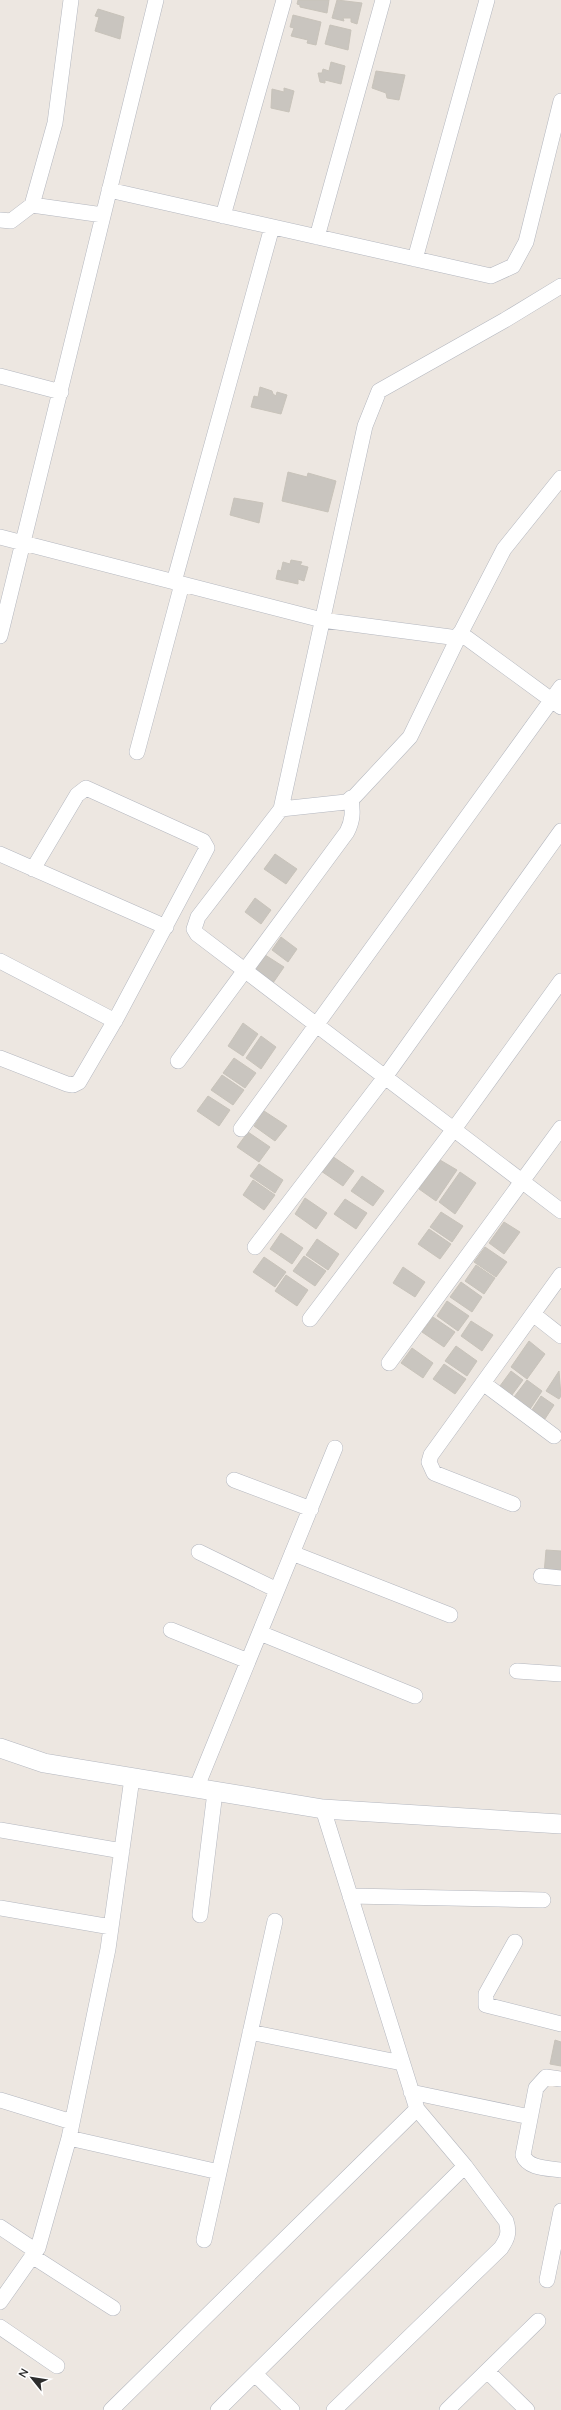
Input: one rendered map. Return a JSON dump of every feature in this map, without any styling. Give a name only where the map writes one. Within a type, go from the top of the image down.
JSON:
[{"type":"street","points":[[0,220],[11,221],[32,205],[54,123],[71,0]]},
{"type":"street","points":[[0,636],[156,0]]},
{"type":"street","points":[[223,216],[284,0]]},
{"type":"street","points":[[317,237],[383,0]]},
{"type":"street","points":[[415,259],[487,0]]},
{"type":"street","points":[[109,190],[491,276],[513,266],[526,242],[561,101]]},
{"type":"street","points":[[32,205],[103,215]]},
{"type":"street","points":[[137,752],[178,583],[272,227]]},
{"type":"street","points":[[561,286],[505,320],[379,390],[365,426],[281,809],[195,923],[194,929],[197,934],[561,1211]]},
{"type":"street","points":[[0,376],[61,392]]},
{"type":"street","points":[[281,809],[346,802],[410,738],[459,636],[504,550],[561,478]]},
{"type":"street","points":[[0,537],[322,620],[459,636],[556,703]]},
{"type":"street","points":[[241,1129],[316,1025],[556,703],[561,687]]},
{"type":"street","points":[[0,1058],[73,1085],[82,1078],[115,1021],[206,852],[206,844],[91,789],[86,788],[77,795],[33,869]]},
{"type":"street","points":[[178,1061],[347,832],[352,822],[353,812],[351,798]]},
{"type":"street","points":[[255,1247],[385,1077],[561,831]]},
{"type":"street","points":[[0,854],[166,926]]},
{"type":"street","points":[[0,961],[115,1021]]},
{"type":"street","points":[[310,1319],[454,1130],[561,981]]},
{"type":"street","points":[[389,1363],[561,1128]]},
{"type":"street","points":[[513,1504],[434,1473],[430,1468],[431,1455],[561,1275]]},
{"type":"street","points":[[533,1314],[561,1336]]},
{"type":"street","points":[[483,1383],[554,1436]]},
{"type":"street","points":[[196,1788],[335,1448]]},
{"type":"street","points":[[234,1480],[311,1508]]},
{"type":"street","points":[[199,1552],[277,1590]]},
{"type":"street","points":[[292,1553],[450,1615]]},
{"type":"street","points":[[541,1576],[561,1578]]},
{"type":"street","points":[[171,1630],[248,1661]]},
{"type":"street","points":[[260,1633],[415,1696]]},
{"type":"street","points":[[517,1671],[561,1674]]},
{"type":"street","points":[[0,1748],[44,1763],[322,1809],[561,1824]]},
{"type":"street","points":[[0,2302],[34,2253],[69,2138],[111,1927],[132,1778]]},
{"type":"street","points":[[200,1915],[215,1792]]},
{"type":"street","points":[[322,1809],[417,2109],[465,2166],[506,2221],[509,2230],[507,2239],[500,2248],[334,2410]]},
{"type":"street","points":[[0,1830],[122,1851]]},
{"type":"street","points":[[350,1896],[543,1900]]},
{"type":"street","points":[[0,1908],[111,1927]]},
{"type":"street","points":[[204,2240],[275,1921]]},
{"type":"street","points":[[515,1942],[486,1994],[486,2005],[561,2024]]},
{"type":"street","points":[[250,2032],[402,2063]]},
{"type":"street","points":[[561,2079],[546,2077],[540,2081],[536,2088],[523,2155],[525,2161],[530,2165],[561,2170]]},
{"type":"street","points":[[411,2092],[530,2116]]},
{"type":"street","points":[[0,2100],[72,2122]]},
{"type":"street","points":[[111,2410],[417,2109]]},
{"type":"street","points":[[69,2138],[219,2172]]},
{"type":"street","points":[[218,2410],[465,2166]]},
{"type":"street","points":[[548,2280],[561,2211]]},
{"type":"street","points":[[0,2227],[34,2253],[113,2308]]},
{"type":"street","points":[[447,2410],[538,2321]]},
{"type":"street","points":[[0,2327],[57,2366]]},
{"type":"street","points":[[487,2371],[528,2410]]},
{"type":"street","points":[[255,2374],[292,2410]]},
{"type":"building","points":[[298,0],[329,0],[327,13],[300,7],[300,5],[297,4]]},
{"type":"building","points":[[337,0],[362,3],[357,24],[351,22],[351,18],[343,18],[344,21],[332,18]]},
{"type":"building","points":[[98,9],[124,17],[120,39],[95,31],[99,17],[95,16]]},
{"type":"building","points":[[293,15],[321,22],[316,45],[307,43],[308,40],[291,36],[294,28],[290,27]]},
{"type":"building","points":[[330,25],[351,30],[348,50],[325,44]]},
{"type":"building","points":[[331,62],[345,66],[341,84],[325,80],[325,83],[320,82],[318,73],[322,73],[323,69],[329,71]]},
{"type":"building","points":[[376,71],[405,75],[399,100],[387,98],[386,93],[372,88]]},
{"type":"building","points":[[284,88],[294,91],[289,112],[271,108],[272,89],[284,92]]},
{"type":"building","points":[[260,387],[272,391],[276,396],[277,392],[287,395],[281,414],[251,407],[254,396],[258,397]]},
{"type":"building","points":[[288,472],[307,477],[308,473],[336,481],[328,512],[282,501]]},
{"type":"building","points":[[234,498],[263,503],[259,523],[230,515]]},
{"type":"building","points":[[291,560],[302,562],[300,565],[308,567],[304,581],[298,579],[298,584],[276,579],[278,570],[281,571],[283,562],[290,564]]},
{"type":"building","points":[[275,854],[297,869],[286,884],[264,869]]},
{"type":"building","points":[[255,898],[271,910],[261,924],[245,912]]},
{"type":"building","points":[[281,937],[297,949],[288,962],[272,950]]},
{"type":"building","points":[[262,953],[284,967],[273,983],[251,968]]},
{"type":"building","points":[[243,1023],[258,1034],[243,1056],[228,1046]]},
{"type":"building","points":[[261,1036],[276,1047],[261,1069],[246,1058]]},
{"type":"building","points":[[234,1058],[256,1073],[245,1088],[223,1073]]},
{"type":"building","points":[[222,1075],[244,1090],[233,1105],[211,1090]]},
{"type":"building","points":[[208,1096],[230,1110],[219,1126],[197,1111]]},
{"type":"building","points":[[264,1111],[287,1126],[275,1141],[254,1126]]},
{"type":"building","points":[[248,1132],[270,1147],[259,1162],[237,1147]]},
{"type":"building","points":[[332,1156],[354,1171],[343,1186],[321,1171]]},
{"type":"building","points":[[440,1160],[457,1170],[436,1201],[419,1189]]},
{"type":"building","points":[[259,1164],[283,1180],[275,1193],[250,1176]]},
{"type":"building","points":[[460,1172],[476,1183],[455,1214],[439,1202]]},
{"type":"building","points":[[362,1176],[384,1191],[373,1206],[351,1191]]},
{"type":"building","points":[[253,1180],[275,1195],[264,1210],[243,1195]]},
{"type":"building","points":[[305,1198],[327,1213],[316,1229],[295,1214]]},
{"type":"building","points":[[345,1199],[367,1213],[356,1229],[334,1214]]},
{"type":"building","points":[[441,1212],[463,1226],[452,1242],[430,1227]]},
{"type":"building","points":[[504,1222],[520,1232],[504,1254],[489,1243]]},
{"type":"building","points":[[429,1229],[451,1244],[440,1259],[418,1244]]},
{"type":"building","points":[[281,1233],[303,1248],[292,1264],[270,1249]]},
{"type":"building","points":[[317,1239],[339,1254],[328,1270],[306,1255]]},
{"type":"building","points":[[485,1247],[507,1262],[496,1277],[474,1262]]},
{"type":"building","points":[[304,1256],[326,1271],[315,1286],[293,1271]]},
{"type":"building","points":[[264,1257],[286,1272],[275,1287],[253,1272]]},
{"type":"building","points":[[476,1265],[495,1278],[484,1294],[465,1281]]},
{"type":"building","points":[[403,1267],[425,1282],[415,1297],[393,1283]]},
{"type":"building","points":[[286,1275],[308,1290],[297,1306],[275,1291]]},
{"type":"building","points":[[461,1282],[482,1297],[472,1312],[450,1297]]},
{"type":"building","points":[[447,1301],[469,1316],[458,1331],[437,1316]]},
{"type":"building","points":[[433,1317],[455,1332],[444,1347],[422,1332]]},
{"type":"building","points":[[471,1321],[493,1335],[482,1351],[461,1336]]},
{"type":"building","points":[[529,1341],[545,1354],[527,1379],[511,1367]]},
{"type":"building","points":[[456,1346],[477,1361],[467,1376],[445,1361]]},
{"type":"building","points":[[412,1348],[433,1363],[423,1378],[401,1363]]},
{"type":"building","points":[[444,1364],[466,1379],[455,1394],[433,1379]]},
{"type":"building","points":[[511,1371],[523,1380],[509,1399],[497,1390]]},
{"type":"building","points":[[559,1371],[561,1396],[559,1399],[546,1391]]},
{"type":"building","points":[[527,1380],[542,1391],[528,1412],[511,1401]]},
{"type":"building","points":[[541,1396],[554,1405],[541,1425],[528,1416]]},
{"type":"building","points":[[546,1550],[561,1551],[561,1575],[544,1574]]},
{"type":"building","points":[[555,2040],[561,2042],[561,2066],[550,2064]]}]
